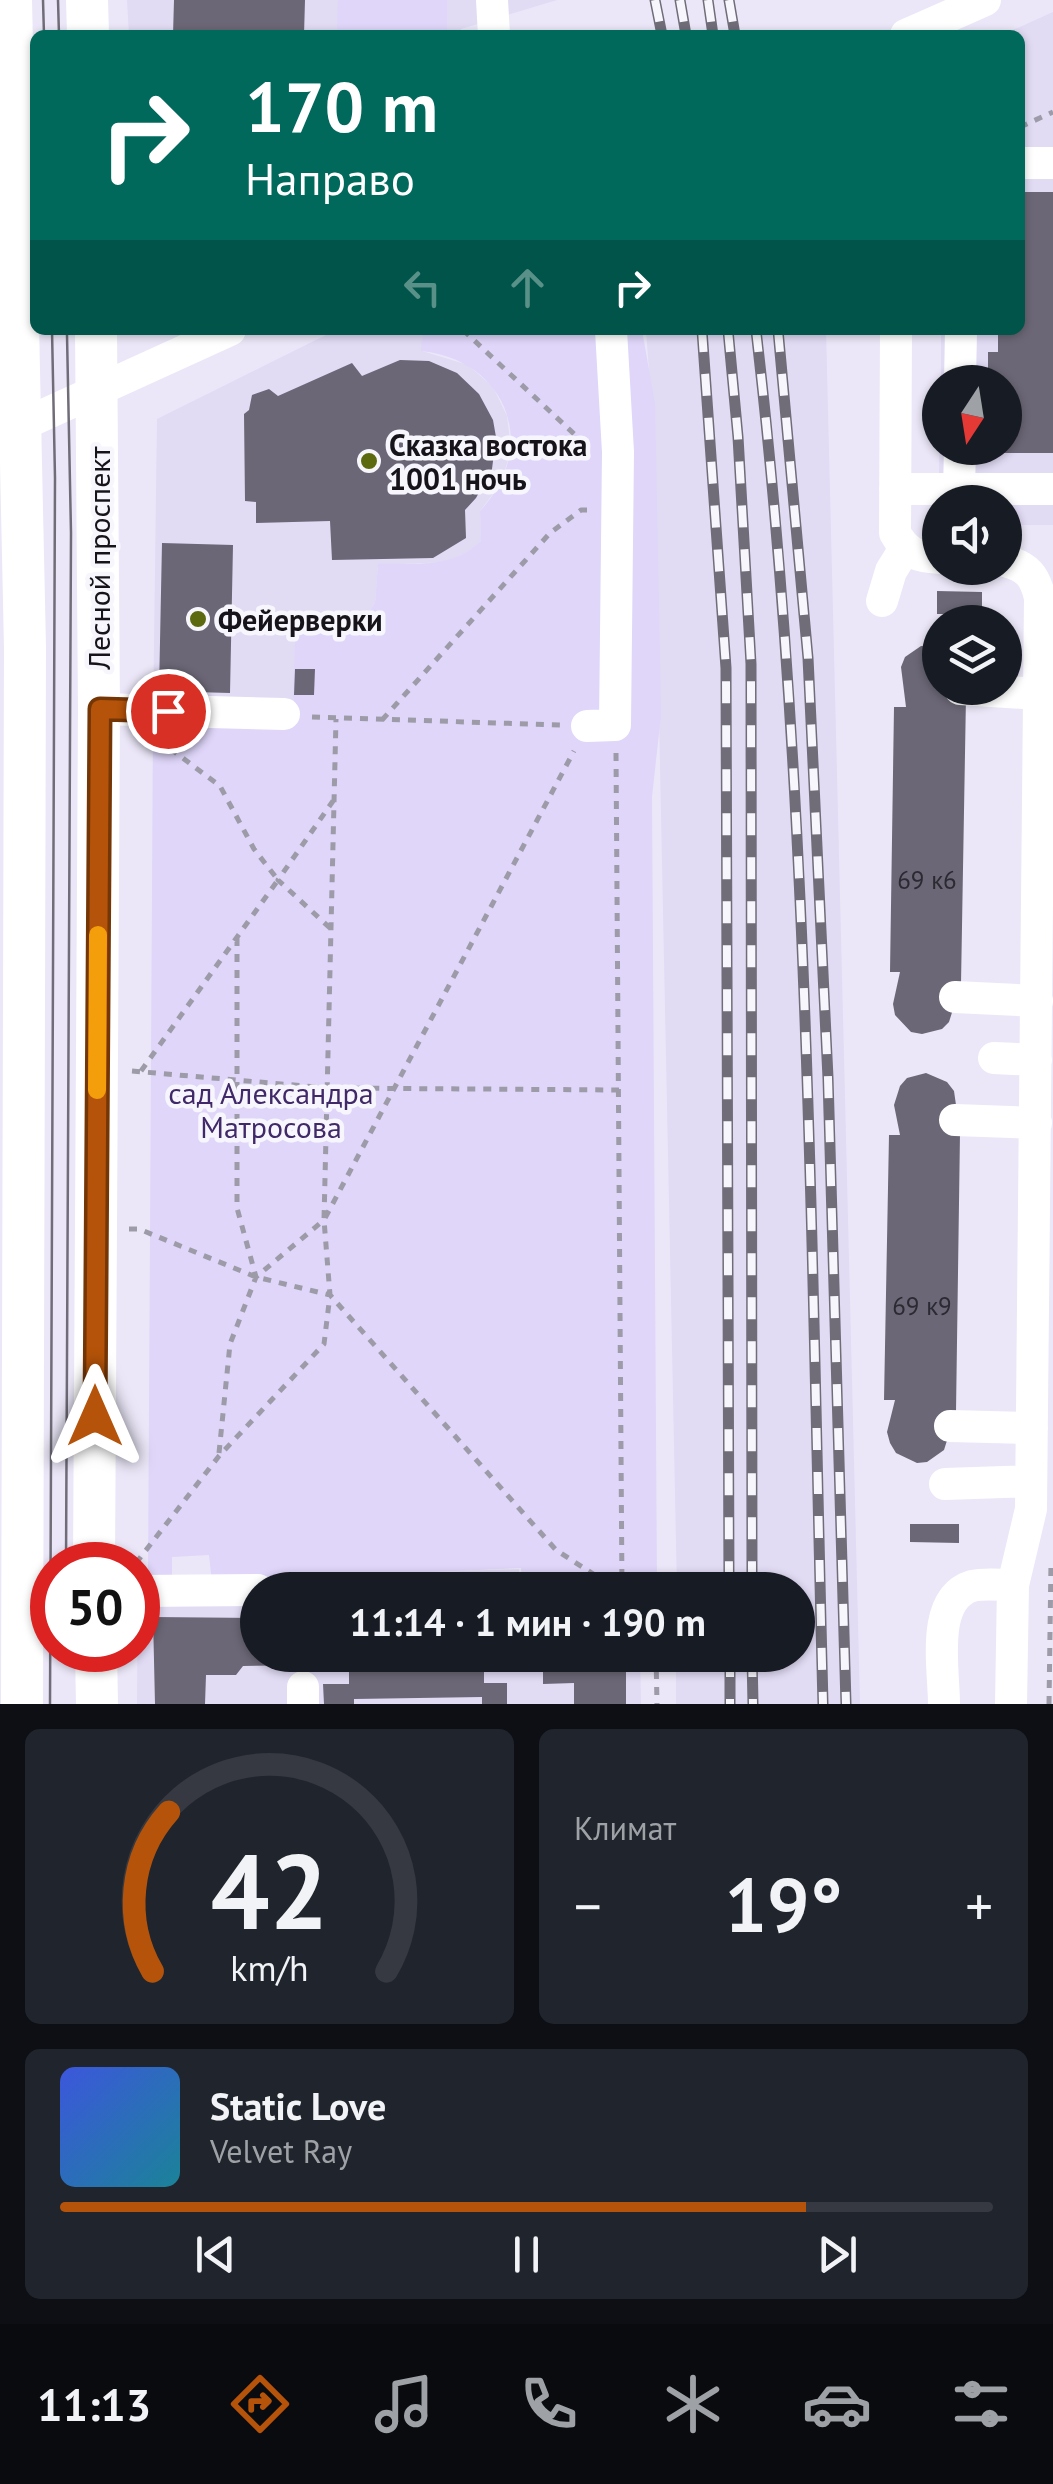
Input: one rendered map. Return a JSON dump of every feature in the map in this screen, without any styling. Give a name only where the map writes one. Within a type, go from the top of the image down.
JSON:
[{"type":"main road","points":[[11,0],[6,75],[10,430],[25,648],[13,1195],[22,1704]]},
{"type":"main road","points":[[87,0],[88,30]]},
{"type":"main road","name":"Лесной проспект","points":[[94,1542],[100,709],[96,335]]},
{"type":"main road","points":[[96,1672],[97,1704]]},
{"type":"street","points":[[492,0],[494,30]]},
{"type":"street","points":[[917,30],[984,0]]},
{"type":"street","points":[[1025,162],[1053,163]]},
{"type":"street","points":[[10,430],[219,335]]},
{"type":"street","points":[[601,726],[618,512],[611,335]]},
{"type":"street","points":[[896,335],[894,533],[904,550],[922,557]]},
{"type":"street","points":[[960,365],[961,335]]},
{"type":"street","points":[[895,489],[922,489]]},
{"type":"street","points":[[1022,489],[1053,489]]},
{"type":"street","points":[[882,601],[891,571],[904,550]]},
{"type":"street","points":[[1011,1704],[1013,1586],[1042,1502],[1032,1428],[1037,1000],[1046,820],[1040,598],[1036,580],[1022,566]]},
{"type":"street","points":[[1022,693],[1040,694]]},
{"type":"street","points":[[100,709],[284,714]]},
{"type":"street","points":[[955,997],[1037,1000]]},
{"type":"street","points":[[994,1058],[1036,1060]]},
{"type":"street","points":[[954,1120],[1036,1123]]},
{"type":"street","points":[[950,1426],[1032,1428]]},
{"type":"street","points":[[944,1484],[1042,1502]]},
{"type":"street","points":[[944,1704],[945,1615],[956,1594],[975,1585],[1013,1586]]},
{"type":"street","points":[[160,1591],[240,1590]]},
{"type":"path","points":[[1025,124],[1053,112]]},
{"type":"path","points":[[468,335],[618,476]]},
{"type":"path","points":[[382,720],[550,534],[581,510],[618,512]]},
{"type":"path","points":[[152,1542],[219,1456],[324,1344],[330,1295],[324,1220],[336,719],[601,726]]},
{"type":"path","points":[[601,726],[618,1090],[620,1572]]},
{"type":"path","points":[[219,1456],[230,1344],[256,1277],[324,1220],[392,1090],[601,726]]},
{"type":"path","points":[[147,732],[193,762],[220,786],[254,849],[278,880],[330,928]]},
{"type":"path","points":[[333,801],[141,1071],[328,1088],[618,1090]]},
{"type":"path","points":[[237,938],[237,1208],[256,1277]]},
{"type":"path","points":[[138,1229],[256,1277],[330,1295],[556,1550],[591,1572]]},
{"type":"path","points":[[1042,1502],[1049,1704]]},
{"type":"path","points":[[656,1672],[656,1704]]},
{"type":"shaded area","points":[[127,0],[557,0],[461,30],[129,30]]},
{"type":"shaded area","points":[[1053,12],[1053,525],[1022,525],[1022,485],[939,485],[939,465],[1022,465],[1022,365],[941,365],[941,335],[1025,335],[1025,30],[1013,30]]},
{"type":"shaded area","points":[[326,335],[423,335],[422,351],[468,365],[493,387],[507,416],[511,450],[501,483],[480,511],[481,541],[472,550],[447,562],[378,565],[375,603],[359,626],[322,628],[293,697],[298,724],[153,720],[157,419]]},
{"type":"shaded area","points":[[646,335],[826,335],[860,1704],[676,1704],[676,1672],[815,1672],[815,1572],[677,1572],[653,425]]},
{"type":"shaded area","points":[[519,1569],[519,1572],[437,1572]]},
{"type":"shaded area","points":[[240,1579],[240,1672],[640,1672],[641,1704],[137,1704],[137,1672],[160,1672],[160,1582]]},
{"type":"green space","points":[[338,0],[447,0],[447,30],[337,30]]},
{"type":"green space","name":"cад Александра Матросова","points":[[423,335],[643,335],[655,404],[661,715],[652,797],[657,1572],[521,1572],[521,1568],[240,1572],[240,1581],[212,1582],[209,1555],[172,1557],[172,1581],[160,1581],[160,1542],[148,1542],[153,720],[297,724],[293,697],[296,616],[321,617],[322,628],[359,626],[375,603],[378,564],[446,560],[481,541],[480,511],[498,486],[508,461],[511,435],[506,411],[494,389],[475,371],[451,358],[421,351]]},
{"type":"building","points":[[174,0],[305,0],[304,30],[173,30]]},
{"type":"building","points":[[1025,192],[1053,192],[1053,453],[1022,453],[1022,365],[988,365],[988,352],[998,352],[998,335],[1025,335]]},
{"type":"building","name":"Сказка востока 1001 ночь","points":[[400,360],[429,361],[457,373],[479,394],[493,420],[496,437],[492,469],[465,510],[466,538],[433,558],[332,560],[330,521],[256,523],[256,502],[245,501],[244,414],[249,410],[252,395],[269,389],[278,396],[352,363],[362,376]]},
{"type":"building","points":[[162,543],[233,545],[230,693],[159,691]]},
{"type":"building","points":[[937,591],[982,592],[982,605],[937,605]]},
{"type":"building","points":[[922,646],[922,705],[966,705],[961,984],[949,1022],[942,1029],[922,1034],[911,1032],[895,1015],[893,1004],[900,972],[890,972],[894,707],[906,707],[901,667],[905,657]]},
{"type":"building","points":[[295,669],[315,669],[314,695],[294,695]]},
{"type":"building","points":[[926,1073],[947,1082],[954,1091],[960,1133],[956,1412],[944,1450],[927,1462],[917,1463],[896,1453],[890,1443],[887,1432],[895,1400],[884,1400],[889,1135],[900,1135],[894,1105],[900,1086],[907,1078]]},
{"type":"building","points":[[910,1524],[959,1524],[959,1543],[910,1542]]},
{"type":"building","points":[[160,1617],[240,1618],[240,1670],[236,1675],[206,1675],[205,1704],[155,1704],[154,1672],[160,1672]]},
{"type":"building","points":[[349,1672],[484,1672],[484,1683],[507,1683],[507,1704],[482,1704],[482,1697],[354,1699],[354,1704],[324,1704],[323,1684],[349,1684]]},
{"type":"building","points":[[543,1672],[626,1672],[626,1704],[574,1704],[574,1683],[543,1684]]},
{"type":"tram line","points":[[43,0],[44,30]]},
{"type":"tram line","points":[[58,0],[59,30]]},
{"type":"tram line","points":[[50,1704],[55,478],[52,335]]},
{"type":"tram line","points":[[66,1542],[71,533],[67,335]]},
{"type":"railway","points":[[655,0],[661,30]]},
{"type":"railway","points":[[680,0],[685,30]]},
{"type":"railway","points":[[708,0],[712,30]]},
{"type":"railway","points":[[729,0],[734,30]]},
{"type":"railway","points":[[702,335],[726,668],[729,1572]]},
{"type":"railway","points":[[728,335],[751,664],[752,1572]]},
{"type":"railway","points":[[757,335],[774,501],[797,844],[811,1188],[823,1704]]},
{"type":"railway","points":[[778,335],[808,658],[828,1078],[846,1704]]},
{"type":"railway","points":[[730,1672],[730,1704]]},
{"type":"railway","points":[[752,1672],[753,1704]]},
{"type":"slow traffic","points":[[97,1090],[98,935]]},
{"type":"place","name":"Сказка востока 1001 ночь","points":[[369,461]]},
{"type":"place","name":"Фейерверки","points":[[198,619]]},
{"type":"route","points":[[95,1416],[100,709],[168,711]]}]
